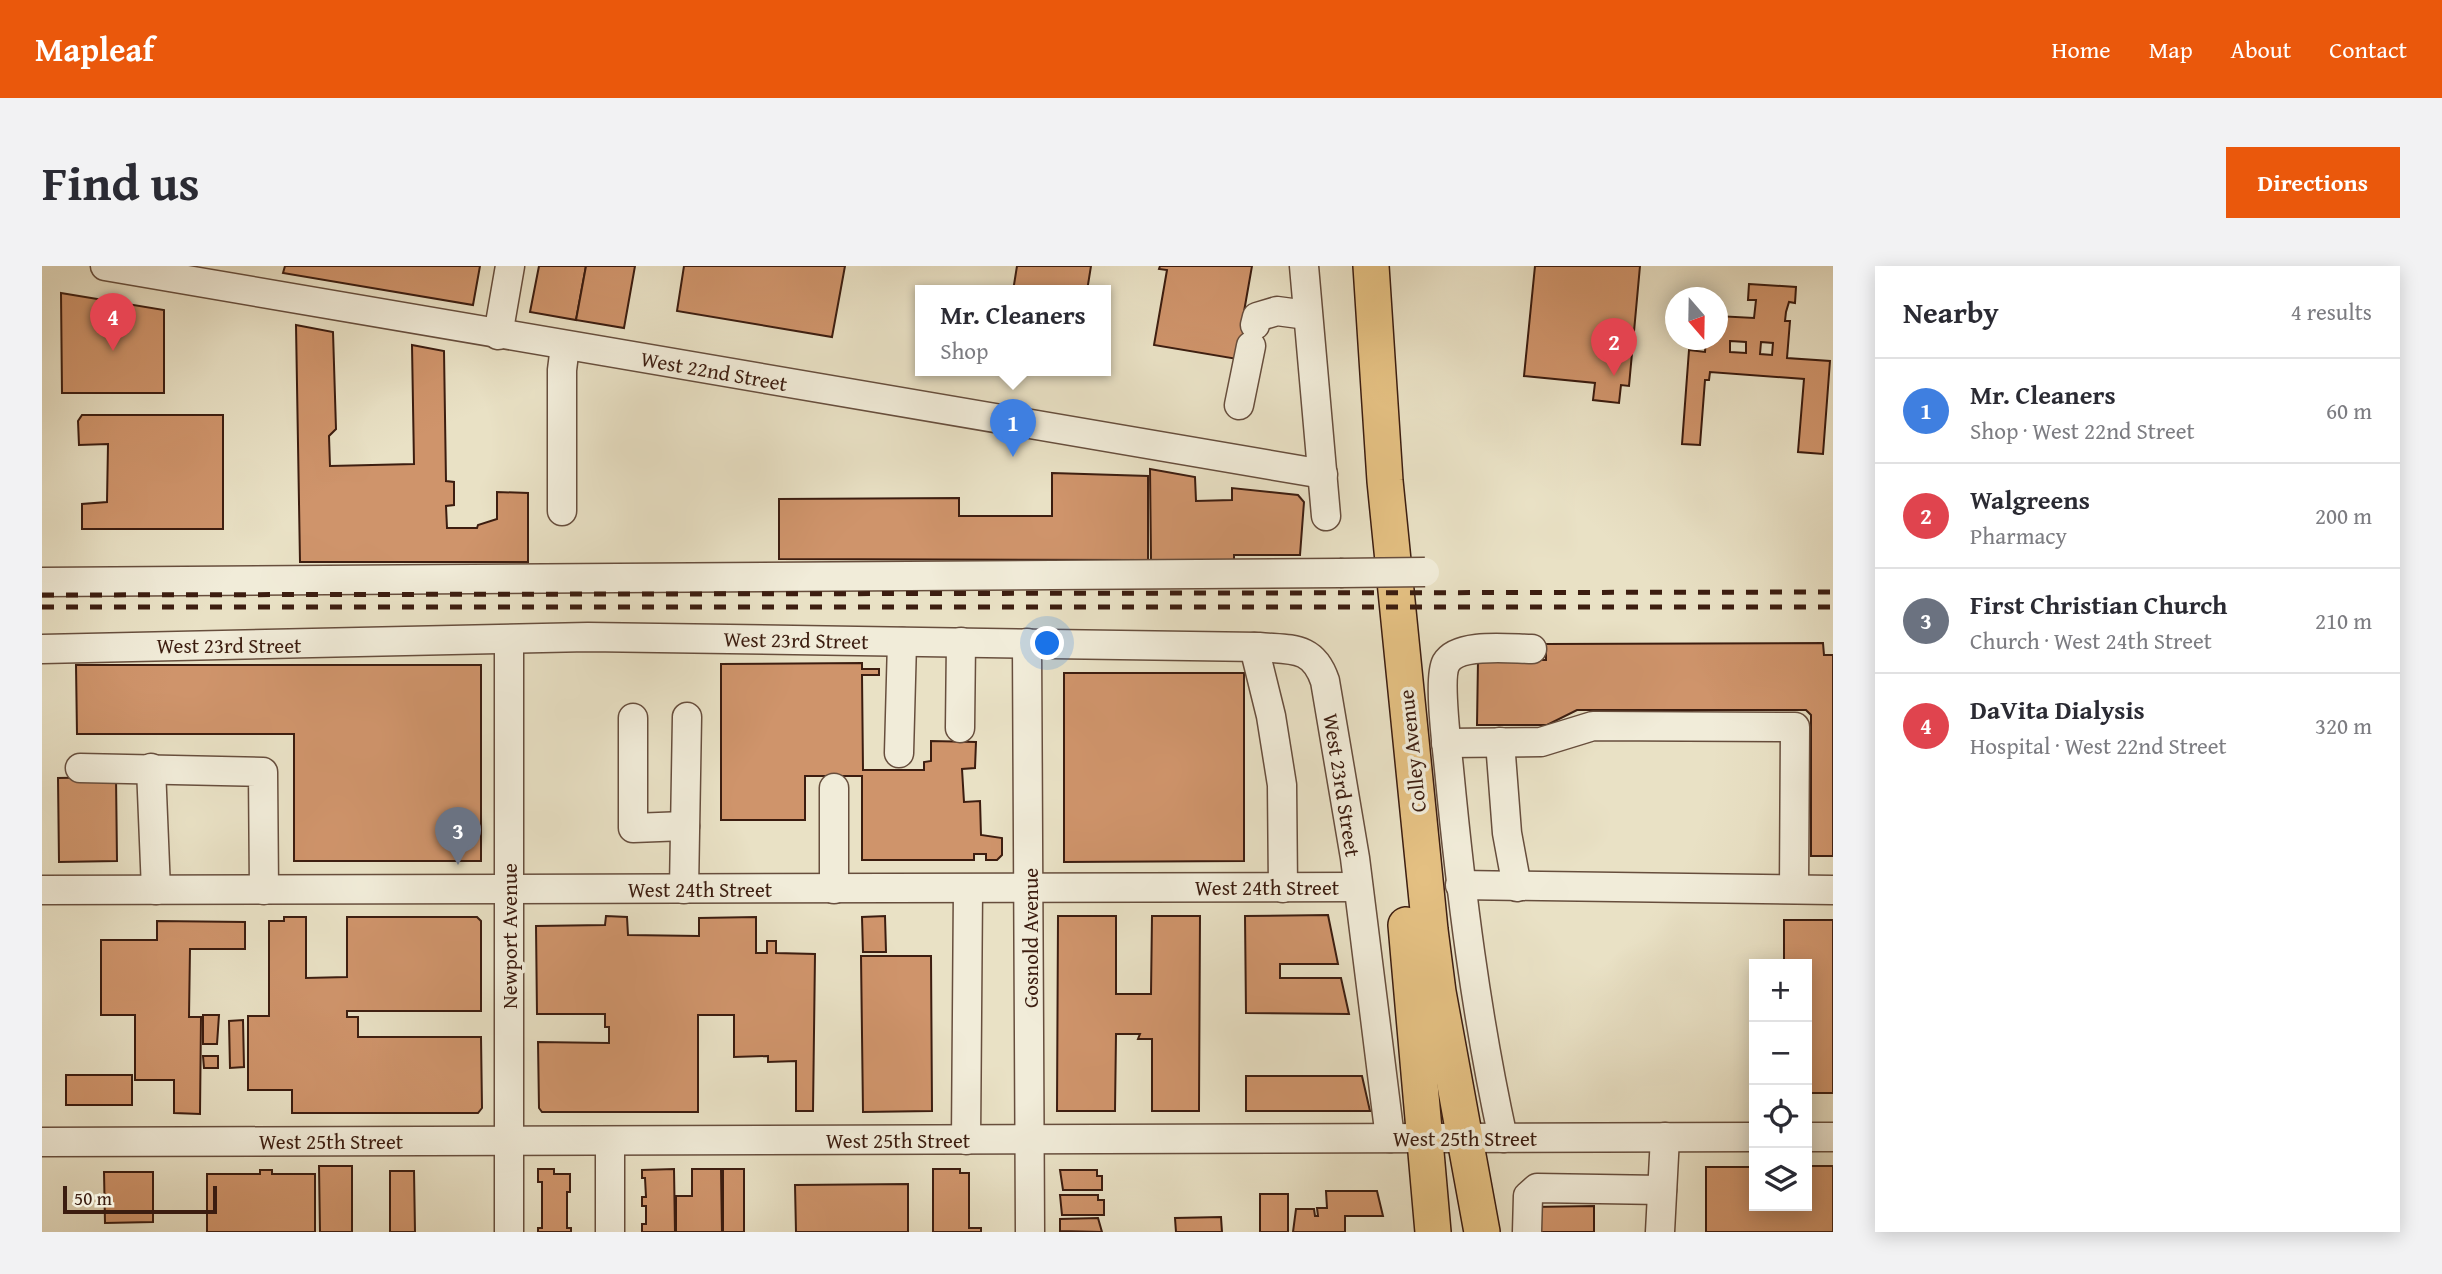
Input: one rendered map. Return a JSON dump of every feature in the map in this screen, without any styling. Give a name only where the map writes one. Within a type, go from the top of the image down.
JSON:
[{"type":"main road","name":"Colley Avenue","points":[[1346,266],[1351,354],[1433,1232]]},
{"type":"main road","name":"Colley Avenue","points":[[1371,266],[1385,481],[1430,930],[1482,1232]]},
{"type":"street","name":"West 22nd Street","points":[[105,266],[1323,474]]},
{"type":"street","points":[[498,335],[510,266]]},
{"type":"street","points":[[1304,266],[1326,516]]},
{"type":"street","points":[[1239,405],[1257,317],[1267,313],[1307,314]]},
{"type":"street","points":[[562,511],[562,370],[565,346]]},
{"type":"street","points":[[42,582],[1425,572]]},
{"type":"street","name":"West 23rd Street","points":[[42,649],[663,637],[1254,647],[1300,651],[1320,666],[1325,681],[1359,887],[1390,1138]]},
{"type":"street","name":"Newport Avenue","points":[[509,639],[509,1232]]},
{"type":"street","points":[[899,753],[902,642]]},
{"type":"street","points":[[960,728],[961,642]]},
{"type":"street","name":"Gosnold Avenue","points":[[1027,643],[1030,1232]]},
{"type":"street","points":[[1254,647],[1272,716],[1282,785],[1283,888]]},
{"type":"street","points":[[1503,1138],[1469,963],[1446,743],[1443,674],[1446,662],[1464,649],[1532,649]]},
{"type":"street","points":[[684,889],[687,717]]},
{"type":"street","points":[[633,718],[633,828],[685,826]]},
{"type":"street","points":[[1446,743],[1541,742],[1593,726],[1795,727],[1794,889]]},
{"type":"street","points":[[1500,742],[1507,833],[1517,887]]},
{"type":"street","points":[[80,768],[263,772],[264,890]]},
{"type":"street","points":[[151,768],[156,890]]},
{"type":"street","points":[[834,788],[834,889]]},
{"type":"street","points":[[1460,885],[1833,890]]},
{"type":"street","name":"West 24th Street","points":[[42,890],[1359,887]]},
{"type":"street","points":[[967,1140],[968,889]]},
{"type":"street","points":[[1660,1232],[1665,1137]]},
{"type":"street","name":"West 25th Street","points":[[42,1142],[1749,1137]]},
{"type":"street","points":[[1812,1137],[1833,1137]]},
{"type":"street","points":[[610,1141],[610,1232]]},
{"type":"street","points":[[1527,1232],[1528,1196],[1537,1188],[1662,1191]]},
{"type":"building","points":[[285,266],[480,266],[473,305],[283,273]]},
{"type":"building","points":[[539,266],[586,266],[576,320],[530,312]]},
{"type":"building","points":[[586,266],[635,266],[624,328],[576,320]]},
{"type":"building","points":[[684,266],[845,266],[832,337],[677,311]]},
{"type":"building","points":[[1017,266],[1091,266],[1088,285],[1014,285]]},
{"type":"building","points":[[1160,266],[1252,266],[1242,323],[1259,326],[1237,359],[1154,345],[1167,270],[1159,269]]},
{"type":"building","points":[[1535,266],[1640,266],[1629,386],[1621,385],[1619,403],[1593,400],[1595,383],[1524,376]]},
{"type":"building","points":[[1749,284],[1796,287],[1795,303],[1789,302],[1786,312],[1785,321],[1790,321],[1787,358],[1830,361],[1823,454],[1798,452],[1804,379],[1710,372],[1709,380],[1705,380],[1700,445],[1682,444],[1689,350],[1728,350],[1728,317],[1754,318],[1756,300],[1748,300]],"holes":[[[1730,341],[1746,342],[1746,353],[1730,352]],[[1761,342],[1773,343],[1772,355],[1760,354]]]},
{"type":"building","points":[[61,293],[164,310],[164,393],[62,393]]},
{"type":"building","points":[[296,325],[333,332],[336,429],[329,436],[330,466],[414,464],[412,345],[444,351],[446,481],[454,482],[454,505],[446,506],[447,528],[477,528],[478,525],[497,519],[497,492],[528,493],[528,562],[300,562]]},
{"type":"building","points":[[82,415],[223,415],[223,529],[82,529],[82,504],[107,502],[108,444],[79,445],[78,421]]},
{"type":"building","points":[[1150,469],[1195,477],[1196,501],[1232,500],[1232,488],[1298,495],[1304,502],[1300,555],[1234,555],[1234,561],[1151,560]]},
{"type":"building","points":[[1052,473],[1148,476],[1148,560],[779,559],[779,499],[959,498],[959,516],[1052,516]]},
{"type":"building","points":[[1823,643],[1824,655],[1833,655],[1833,856],[1811,856],[1811,715],[1806,710],[1577,710],[1547,725],[1477,725],[1478,660],[1546,660],[1546,644]]},
{"type":"building","points":[[862,663],[862,669],[879,669],[879,675],[862,675],[863,770],[924,770],[924,762],[931,761],[931,741],[976,742],[975,768],[962,769],[964,802],[980,801],[981,835],[1002,838],[1002,855],[997,860],[986,860],[986,854],[974,854],[974,860],[862,860],[862,776],[805,776],[805,820],[721,820],[721,664]]},
{"type":"building","points":[[76,665],[481,665],[481,861],[294,861],[294,734],[77,734]]},
{"type":"building","points":[[1064,673],[1244,673],[1244,861],[1064,862]]},
{"type":"building","points":[[116,777],[117,861],[59,862],[58,778]]},
{"type":"building","points":[[1328,915],[1338,964],[1280,964],[1280,978],[1341,978],[1349,1014],[1246,1013],[1245,916]]},
{"type":"building","points":[[606,916],[627,917],[628,935],[699,936],[699,918],[756,917],[756,953],[767,953],[767,941],[776,941],[776,953],[815,954],[813,1111],[796,1111],[796,1061],[768,1062],[768,1056],[734,1057],[734,1015],[698,1015],[698,1112],[542,1112],[539,1108],[538,1042],[609,1043],[609,1027],[605,1027],[605,1014],[537,1014],[536,926],[605,925]]},
{"type":"building","points":[[885,916],[886,952],[863,952],[862,917]]},
{"type":"building","points":[[1058,916],[1116,916],[1116,994],[1151,994],[1152,916],[1200,916],[1199,1111],[1152,1111],[1152,1039],[1138,1039],[1140,1034],[1116,1034],[1115,1111],[1057,1111]]},
{"type":"building","points":[[284,917],[306,917],[306,978],[347,977],[347,917],[477,917],[481,921],[481,1011],[347,1011],[347,1017],[358,1017],[358,1037],[481,1037],[482,1108],[478,1113],[292,1113],[292,1090],[248,1090],[248,1016],[269,1016],[269,921],[284,921]]},
{"type":"building","points":[[1784,920],[1833,920],[1833,1093],[1812,1093],[1812,959],[1784,959]]},
{"type":"building","points":[[157,921],[245,922],[245,949],[190,949],[189,1017],[201,1017],[200,1114],[174,1113],[174,1080],[135,1080],[135,1015],[101,1015],[101,940],[157,940]]},
{"type":"building","points":[[861,956],[931,956],[932,1111],[863,1112]]},
{"type":"building","points":[[203,1015],[219,1015],[217,1044],[203,1044]]},
{"type":"building","points":[[243,1020],[244,1067],[230,1068],[229,1021]]},
{"type":"building","points":[[203,1056],[218,1056],[218,1068],[204,1068]]},
{"type":"building","points":[[66,1075],[132,1075],[132,1105],[66,1105]]},
{"type":"building","points":[[1246,1076],[1362,1076],[1370,1111],[1246,1111]]},
{"type":"building","points":[[319,1166],[352,1166],[352,1232],[320,1232]]},
{"type":"building","points":[[1812,1166],[1833,1166],[1833,1232],[1706,1232],[1706,1167],[1749,1167],[1749,1211],[1812,1211]]},
{"type":"building","points":[[538,1169],[554,1169],[554,1174],[570,1174],[567,1228],[571,1228],[571,1232],[538,1232],[538,1228],[542,1228],[542,1182],[538,1182]]},
{"type":"building","points":[[674,1169],[675,1232],[642,1232],[642,1224],[646,1224],[646,1206],[642,1206],[642,1197],[646,1197],[642,1170]]},
{"type":"building","points":[[692,1169],[721,1169],[722,1232],[676,1232],[676,1196],[692,1196]]},
{"type":"building","points":[[723,1169],[744,1169],[744,1232],[723,1232]]},
{"type":"building","points":[[933,1169],[960,1169],[960,1173],[969,1173],[969,1228],[981,1228],[981,1232],[933,1232]]},
{"type":"building","points":[[260,1170],[272,1170],[272,1174],[315,1174],[315,1232],[207,1232],[207,1174],[260,1174]]},
{"type":"building","points":[[1060,1170],[1097,1170],[1097,1176],[1102,1176],[1102,1190],[1063,1190]]},
{"type":"building","points":[[390,1171],[414,1171],[415,1232],[390,1232]]},
{"type":"building","points":[[104,1172],[153,1172],[153,1222],[105,1223]]},
{"type":"building","points":[[908,1184],[908,1232],[796,1232],[795,1185]]},
{"type":"building","points":[[1326,1191],[1377,1191],[1383,1216],[1345,1216],[1345,1232],[1293,1232],[1296,1209],[1314,1209],[1315,1216],[1318,1216],[1317,1208],[1327,1208]]},
{"type":"building","points":[[1260,1194],[1288,1194],[1288,1232],[1260,1232]]},
{"type":"building","points":[[1060,1195],[1098,1195],[1098,1200],[1104,1200],[1104,1215],[1062,1215]]},
{"type":"building","points":[[1594,1206],[1594,1232],[1532,1232],[1532,1207]]},
{"type":"building","points":[[1221,1217],[1222,1232],[1176,1232],[1175,1218]]},
{"type":"building","points":[[1098,1218],[1102,1232],[1060,1231],[1060,1219]]},
{"type":"railway","points":[[42,595],[1833,592]]},
{"type":"railway","points":[[42,607],[1833,607]]},
{"type":"place","name":"DaVita Dialysis","points":[[113,351]]},
{"type":"place","name":"Walgreens","points":[[1614,376]]},
{"type":"place","name":"Mr. Cleaners","points":[[1013,457]]},
{"type":"place","name":"First Christian Church","points":[[458,865]]}]
